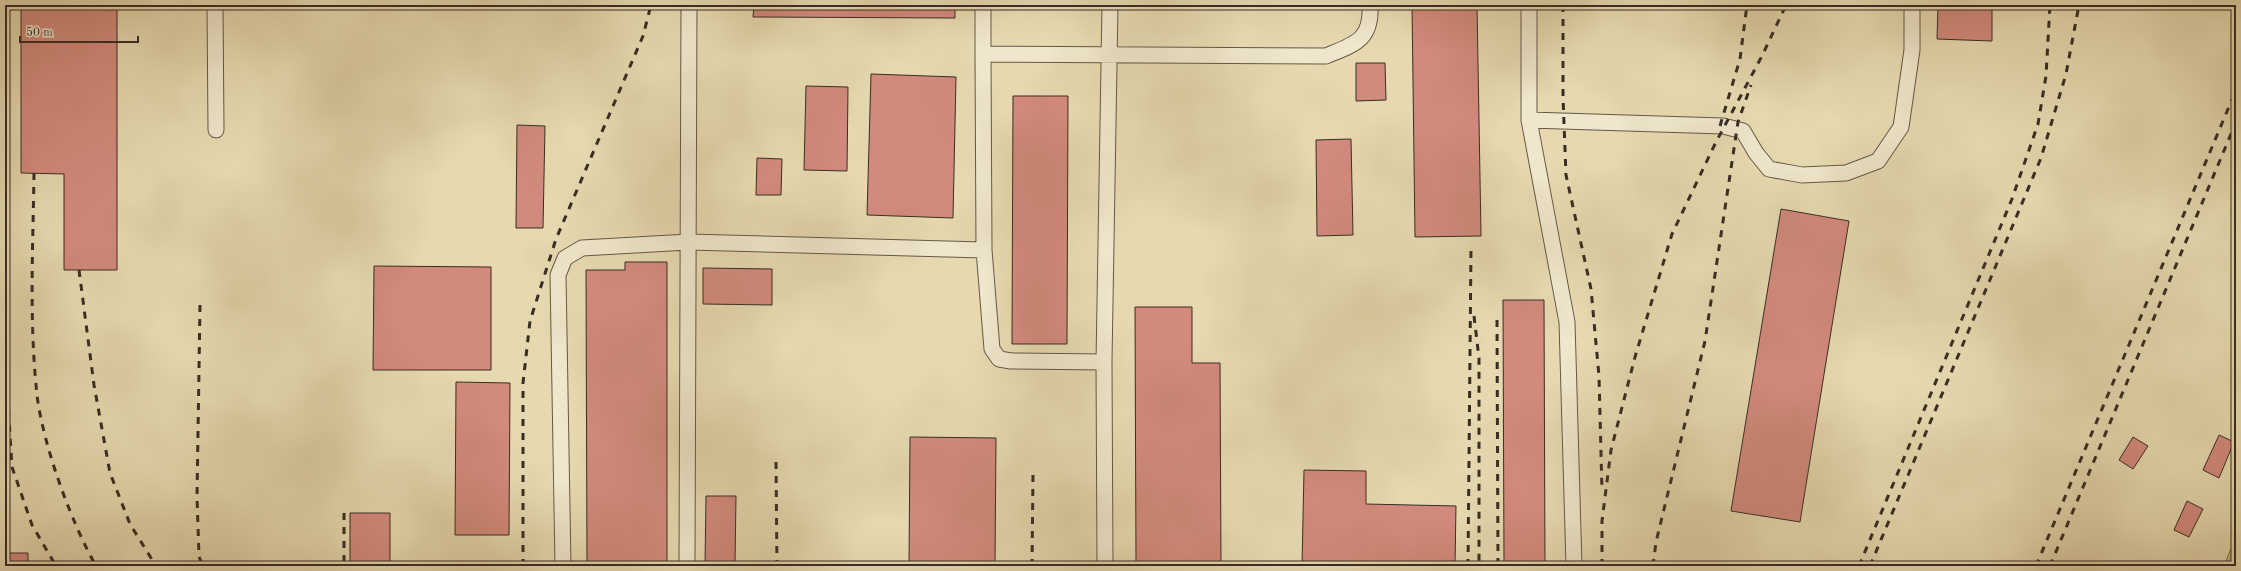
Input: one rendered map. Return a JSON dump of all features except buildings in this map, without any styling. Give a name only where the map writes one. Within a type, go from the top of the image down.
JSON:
[{"type":"lane","points":[[215,5],[216,130]]},
{"type":"lane","points":[[687,566],[690,5]]},
{"type":"lane","points":[[983,5],[984,250],[992,349],[999,358],[1011,361],[1104,362]]},
{"type":"lane","points":[[1105,566],[1104,362],[1110,5]]},
{"type":"lane","points":[[983,54],[1109,56],[1326,56],[1356,44],[1371,22],[1370,5]]},
{"type":"lane","points":[[1529,5],[1529,120],[1567,322],[1574,566]]},
{"type":"lane","points":[[1529,120],[1723,126],[1743,131],[1756,153],[1769,169],[1802,175],[1846,173],[1878,161],[1901,127],[1912,50],[1912,5]]},
{"type":"lane","points":[[563,566],[558,275],[565,258],[582,248],[688,242],[984,250]]},
{"type":"green space","points":[[2236,536],[2236,566],[2224,566]]},
{"type":"railway","points":[[8,5],[7,388],[12,467],[32,525],[56,566]]},
{"type":"railway","points":[[523,566],[523,383],[530,321],[556,239],[643,36],[651,5]]},
{"type":"railway","points":[[1563,5],[1563,97],[1566,175],[1591,289],[1599,376],[1602,491]]},
{"type":"railway","points":[[1720,126],[1740,59],[1747,5]]},
{"type":"railway","points":[[1602,566],[1602,521],[1611,450],[1635,357],[1672,234],[1715,144],[1762,56],[1786,5]]},
{"type":"railway","points":[[1859,566],[2012,199],[2038,124],[2046,76],[2050,5]]},
{"type":"railway","points":[[1870,566],[2041,158],[2066,74],[2079,5]]},
{"type":"railway","points":[[1653,566],[1656,542],[1705,341],[1738,122],[1751,85]]},
{"type":"railway","points":[[2036,566],[2236,90]]},
{"type":"railway","points":[[2050,566],[2236,122]]},
{"type":"railway","points":[[34,173],[32,312],[37,395],[40,415],[59,483],[77,528],[96,566]]},
{"type":"railway","points":[[1468,566],[1471,248]]},
{"type":"railway","points":[[79,270],[94,385],[110,473],[130,524],[156,566]]},
{"type":"railway","points":[[200,305],[197,497],[199,556],[202,566]]},
{"type":"railway","points":[[1474,316],[1479,358],[1479,566]]},
{"type":"railway","points":[[1497,320],[1498,566]]},
{"type":"railway","points":[[776,462],[777,566]]},
{"type":"railway","points":[[1032,566],[1033,474]]},
{"type":"railway","points":[[344,513],[344,566]]}]
